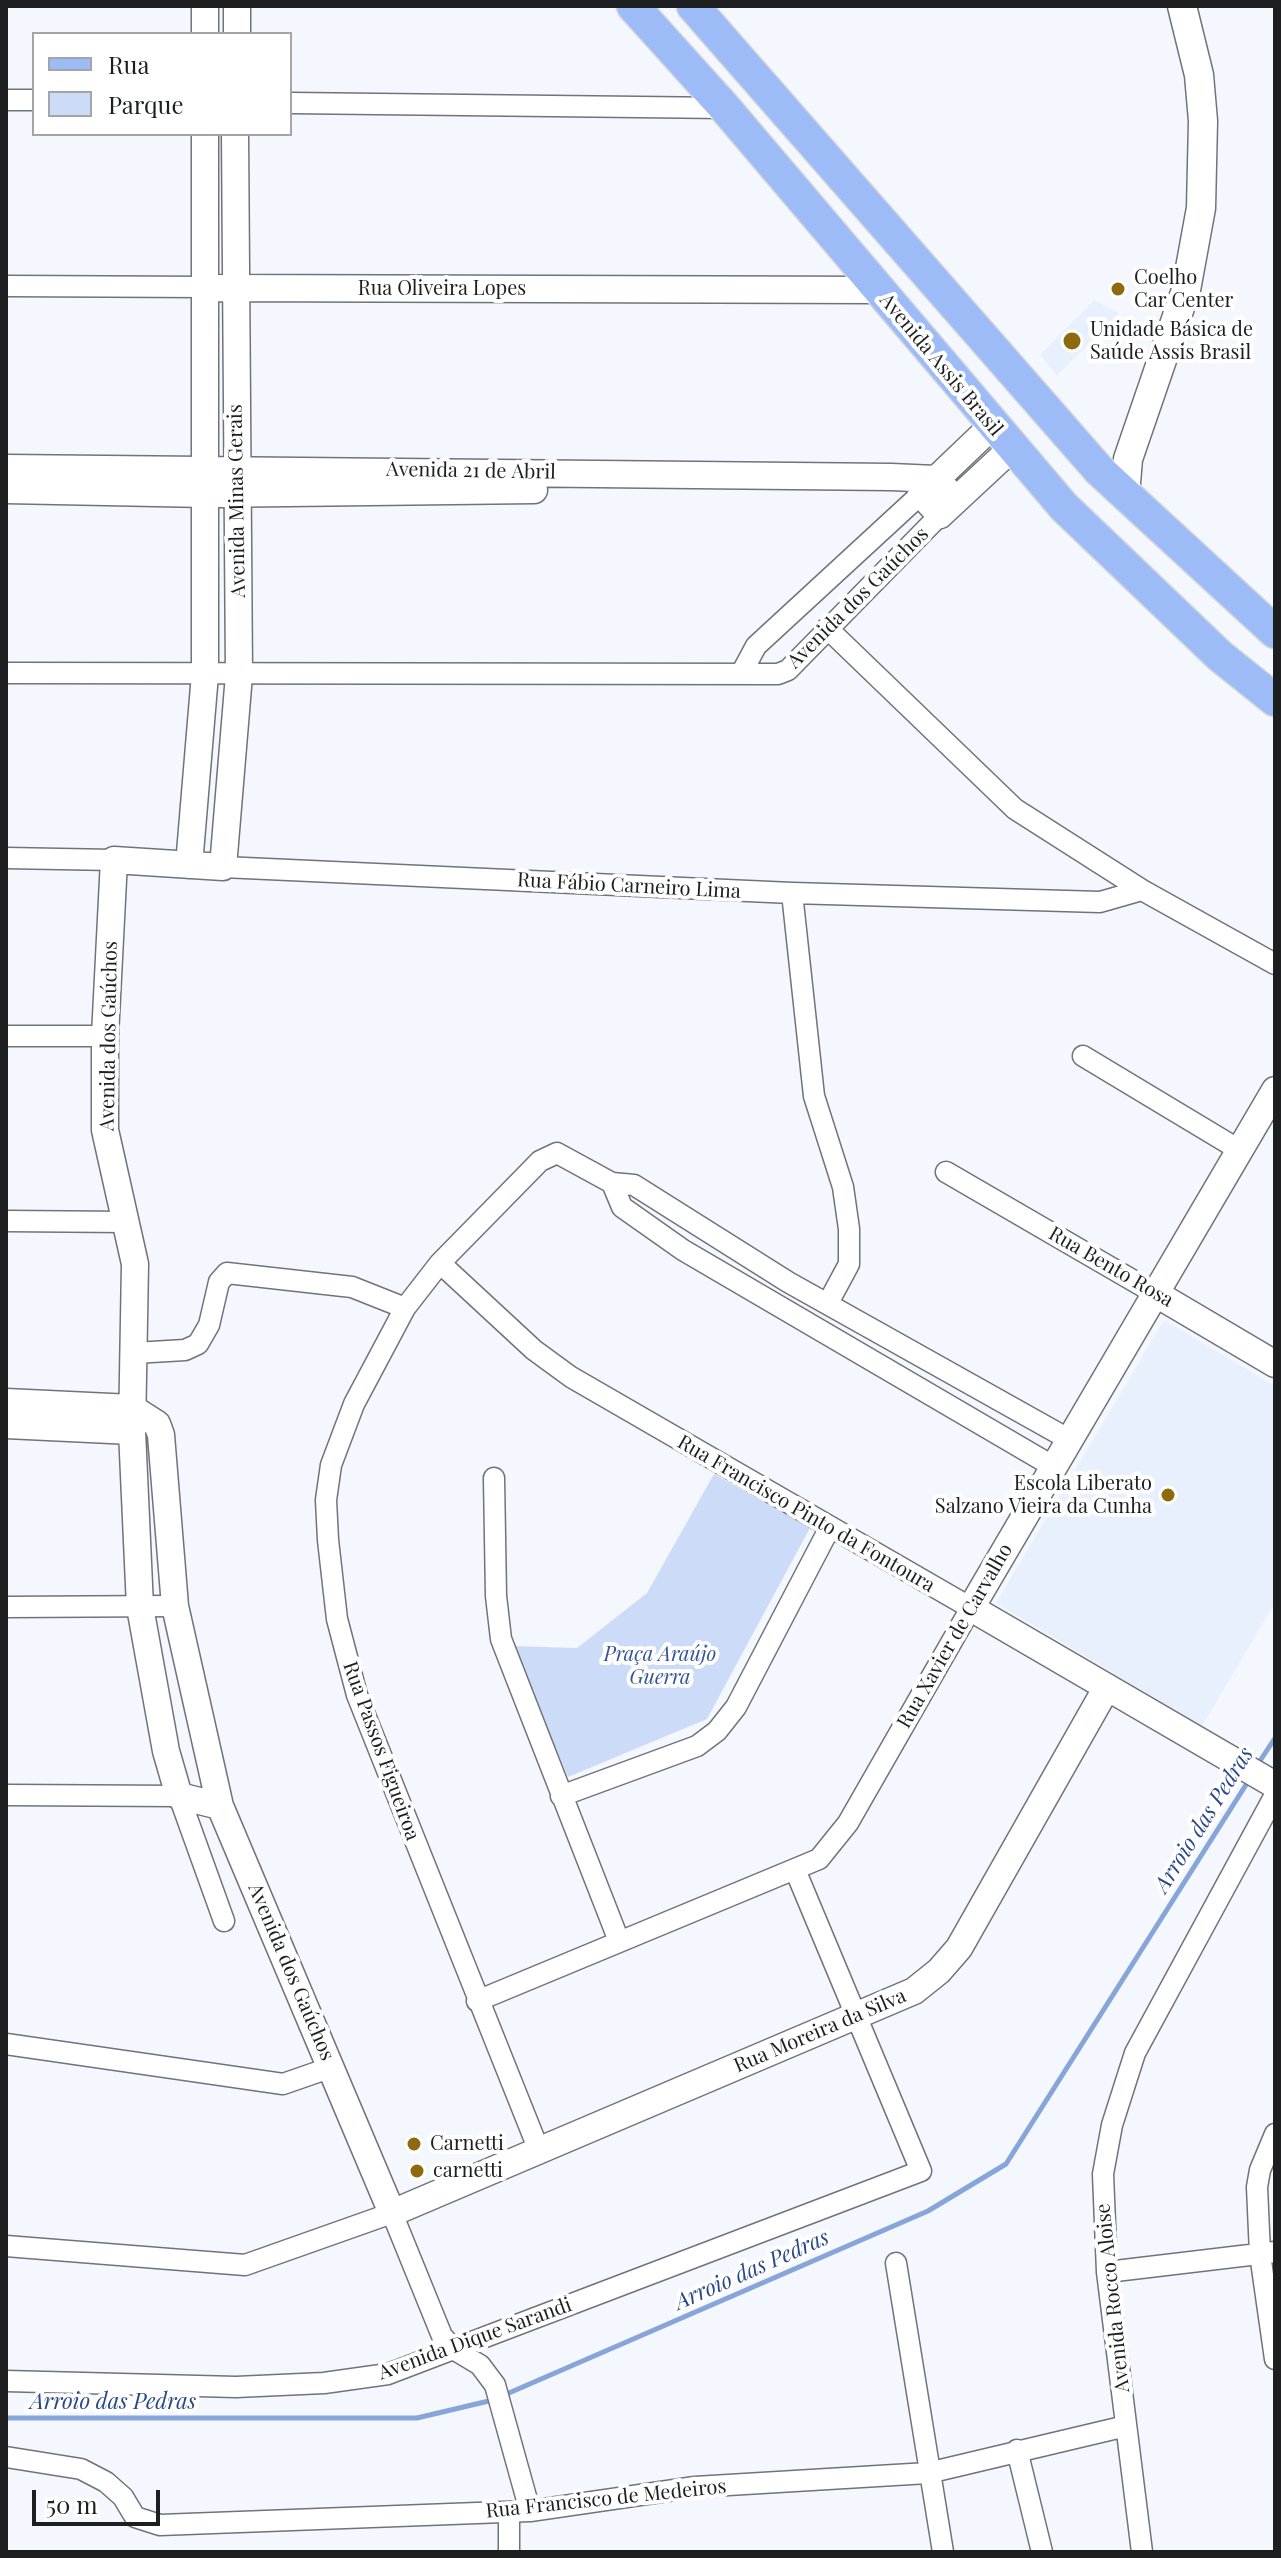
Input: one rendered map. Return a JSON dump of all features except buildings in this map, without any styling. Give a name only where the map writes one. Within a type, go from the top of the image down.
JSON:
[{"type":"main road","name":"Avenida Assis Brasil","points":[[633,6],[725,108],[1002,437],[1104,547],[1220,656],[1275,700]]},
{"type":"main road","points":[[693,6],[1099,470],[1275,632]]},
{"type":"main road","points":[[1125,495],[1128,459],[1195,256],[1202,181],[1199,75],[1182,6]]},
{"type":"main road","points":[[878,290],[902,294],[963,317]]},
{"type":"main road","points":[[1104,547],[1099,470],[1171,335]]},
{"type":"main road","points":[[1220,656],[1247,662],[1275,683]]},
{"type":"street","points":[[205,6],[205,32]]},
{"type":"street","points":[[237,6],[237,32]]},
{"type":"street","points":[[6,100],[32,100]]},
{"type":"street","points":[[292,103],[725,108]]},
{"type":"street","name":"Avenida Minas Gerais","points":[[189,865],[205,674],[205,136]]},
{"type":"street","name":"Avenida Minas Gerais","points":[[223,867],[239,675],[235,136]]},
{"type":"street","name":"Rua Oliveira Lopes","points":[[6,286],[878,290]]},
{"type":"street","name":"Avenida dos Gaúchos","points":[[1002,437],[948,508],[788,670],[765,675],[741,674],[756,646],[929,486],[1002,437]]},
{"type":"street","name":"Avenida 21 de Abril","points":[[6,468],[206,482]]},
{"type":"street","name":"Avenida 21 de Abril","points":[[6,490],[206,482],[480,480],[929,486]]},
{"type":"street","points":[[929,486],[948,508]]},
{"type":"street","points":[[827,628],[1015,809],[1142,890],[1275,964]]},
{"type":"street","points":[[6,673],[741,674]]},
{"type":"street","points":[[6,858],[114,860]]},
{"type":"street","name":"Avenida dos Gaúchos","points":[[114,860],[105,1036],[105,1130],[112,1173],[127,1222],[135,1264],[132,1419],[140,1607],[166,1751],[224,1921]]},
{"type":"street","name":"Rua Fábio Carneiro Lima","points":[[114,860],[792,893],[1100,902],[1142,890]]},
{"type":"street","points":[[792,893],[814,1096],[843,1187],[849,1229],[849,1264],[828,1303]]},
{"type":"street","points":[[6,1036],[105,1036]]},
{"type":"street","points":[[1083,1056],[1241,1151]]},
{"type":"street","name":"Rua Xavier de Carvalho","points":[[477,2001],[796,1872],[819,1859],[848,1823],[1275,1090]]},
{"type":"street","name":"Rua Passos Figueiroa","points":[[538,2148],[357,1695],[345,1658],[331,1579],[326,1500],[331,1465],[354,1404],[405,1308],[440,1263],[540,1161],[552,1154],[562,1155],[612,1183]]},
{"type":"street","name":"Rua Bento Rosa","points":[[946,1172],[1275,1364]]},
{"type":"street","points":[[1054,1467],[683,1250],[622,1207],[612,1183],[634,1185],[696,1227],[788,1282],[1070,1440]]},
{"type":"street","points":[[6,1221],[127,1222]]},
{"type":"street","points":[[683,1250],[696,1227]]},
{"type":"street","name":"Rua Francisco Pinto da Fontoura","points":[[440,1263],[534,1350],[571,1377],[1243,1766],[1274,1788]]},
{"type":"street","points":[[134,1353],[185,1350],[198,1344],[209,1325],[220,1278],[227,1273],[352,1287],[405,1308]]},
{"type":"street","points":[[774,1306],[788,1282]]},
{"type":"street","points":[[6,1402],[132,1419]]},
{"type":"street","points":[[6,1425],[132,1419]]},
{"type":"street","name":"Avenida dos Gaúchos","points":[[132,1419],[157,1424],[161,1435],[175,1606],[220,1806],[332,2067],[436,2325],[455,2350],[480,2365],[495,2385],[505,2416],[520,2511],[509,2552]]},
{"type":"street","points":[[494,1478],[496,1596],[501,1639],[619,1941]]},
{"type":"street","points":[[561,1796],[697,1746],[717,1731],[736,1707],[829,1529]]},
{"type":"street","points":[[6,1607],[175,1606]]},
{"type":"street","name":"Rua Moreira da Silva","points":[[392,2213],[538,2148],[856,2018],[914,1991],[939,1971],[959,1948],[1107,1687]]},
{"type":"street","name":"Avenida Rocco Aloise","points":[[1142,2552],[1107,2272],[1103,2174],[1112,2125],[1135,2053],[1274,1788]]},
{"type":"street","points":[[6,1795],[179,1796],[220,1806]]},
{"type":"street","points":[[796,1872],[856,2018]]},
{"type":"street","name":"Avenida Dique Sarandi","points":[[6,2381],[236,2387],[309,2384],[388,2374],[921,2171],[856,2018]]},
{"type":"street","points":[[6,2044],[283,2084],[332,2067]]},
{"type":"street","points":[[1275,2134],[1260,2170],[1257,2187],[1267,2253],[1275,2359]]},
{"type":"street","points":[[6,2246],[245,2265],[392,2213]]},
{"type":"street","points":[[1107,2272],[1267,2253]]},
{"type":"street","points":[[896,2263],[943,2552]]},
{"type":"street","name":"Rua Francisco de Medeiros","points":[[6,2457],[81,2469],[106,2482],[123,2497],[135,2517],[160,2525],[520,2511],[695,2487],[928,2473],[1126,2426]]},
{"type":"street","points":[[1017,2450],[1042,2552]]},
{"type":"shaded area","name":"Unidade Básica de Saúde Assis Brasil","points":[[1094,300],[1119,313],[1057,376],[1040,355]]},
{"type":"shaded area","name":"Escola Liberato Salzano Vieira da Cunha","points":[[1164,1320],[1275,1386],[1275,1603],[1202,1726],[996,1603]]},
{"type":"green space","name":"Praça Araújo Guerra","points":[[714,1474],[810,1528],[707,1719],[568,1777],[512,1646],[577,1648],[647,1593]]},
{"type":"waterway","name":"Arroio das Pedras","points":[[1258,1764],[1275,1738]]},
{"type":"waterway","name":"Arroio das Pedras","points":[[502,2396],[928,2211],[1006,2164],[1249,1780]]},
{"type":"waterway","name":"Arroio das Pedras","points":[[6,2418],[417,2418],[493,2400]]},
{"type":"place","name":"Coelho Car Center","points":[[1118,289]]},
{"type":"place","name":"Unidade Básica de Saúde Assis Brasil","points":[[1072,341]]},
{"type":"place","name":"Escola Liberato Salzano Vieira da Cunha","points":[[1168,1495]]},
{"type":"place","name":"Carnetti","points":[[414,2144]]},
{"type":"place","name":"carnetti","points":[[417,2171]]}]
